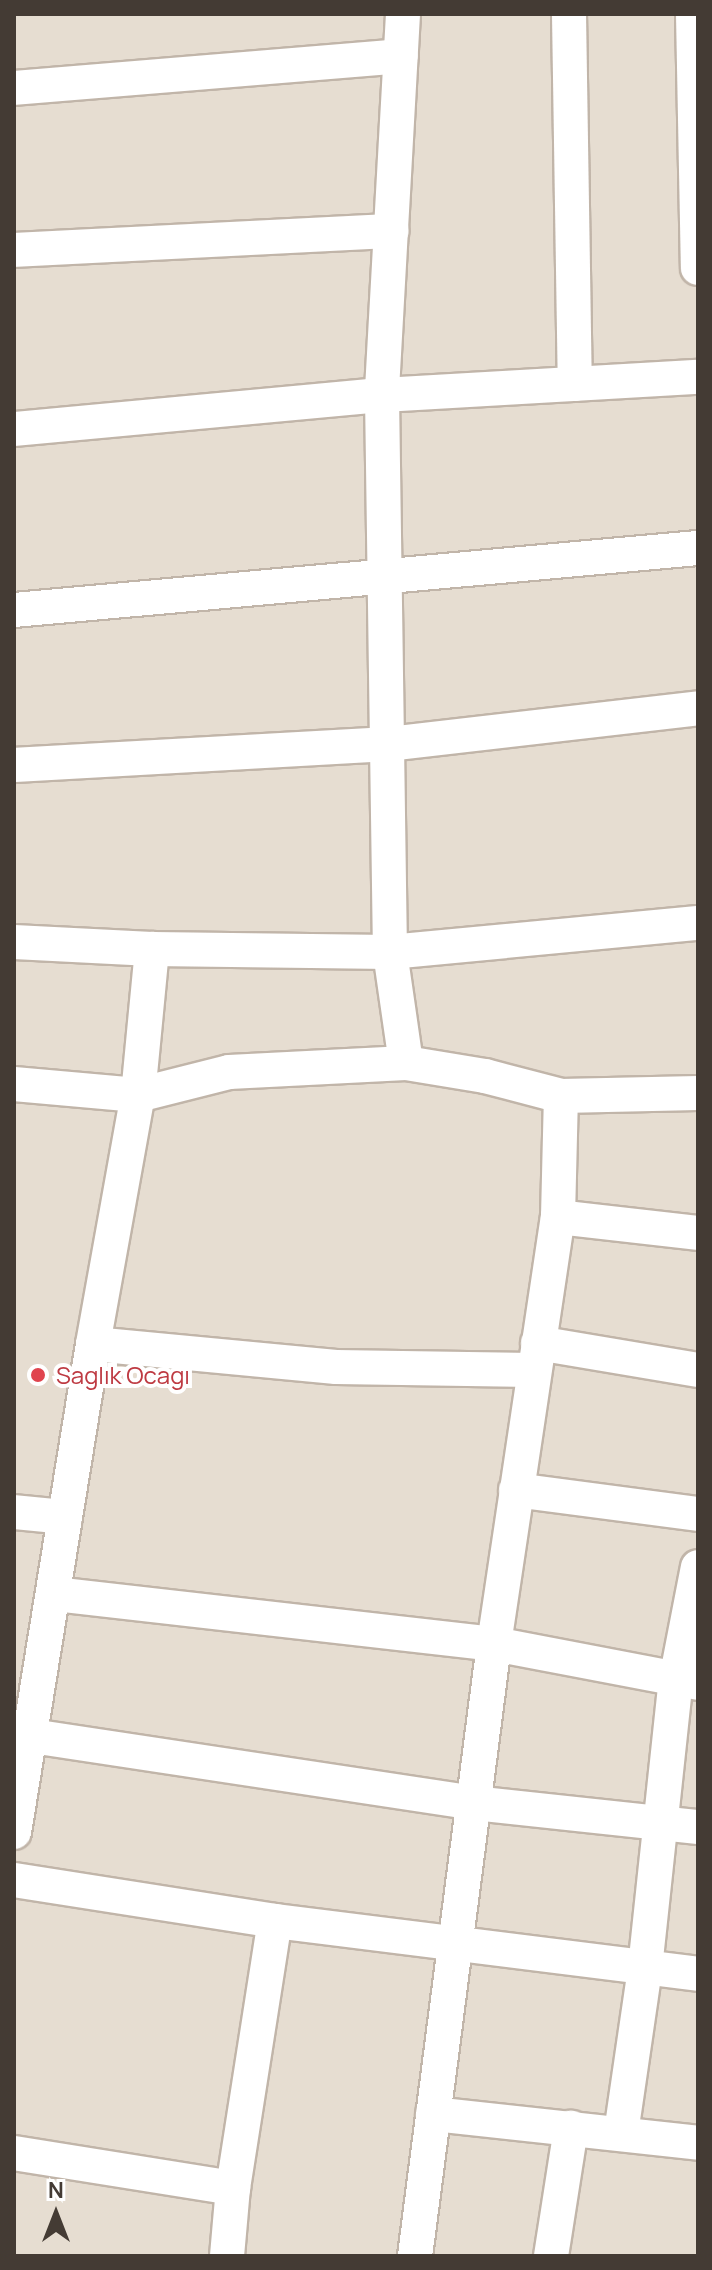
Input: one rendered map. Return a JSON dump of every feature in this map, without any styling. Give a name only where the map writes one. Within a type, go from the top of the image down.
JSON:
[{"type":"street","points":[[403,14],[382,395],[390,952],[406,1063]]},
{"type":"street","points":[[569,14],[575,384]]},
{"type":"street","points":[[693,14],[698,268]]},
{"type":"street","points":[[14,88],[401,56]]},
{"type":"street","points":[[14,250],[392,231]]},
{"type":"street","points":[[14,429],[382,395],[698,377]]},
{"type":"street","points":[[14,610],[385,573],[698,548]]},
{"type":"street","points":[[14,765],[389,744],[698,708]]},
{"type":"street","points":[[14,942],[152,949],[390,952],[698,923]]},
{"type":"street","points":[[14,1832],[55,1594],[93,1344],[138,1095],[152,949]]},
{"type":"street","points":[[14,1084],[138,1095],[229,1072],[406,1063],[485,1076],[561,1096],[698,1093]]},
{"type":"street","points":[[415,2256],[494,1644],[558,1217],[561,1096]]},
{"type":"street","points":[[558,1217],[698,1233]]},
{"type":"street","points":[[93,1344],[336,1367],[536,1356],[698,1370]]},
{"type":"street","points":[[516,1490],[698,1514]]},
{"type":"street","points":[[14,1512],[65,1517]]},
{"type":"street","points":[[621,2133],[662,1823],[687,1682],[698,1567]]},
{"type":"street","points":[[55,1594],[494,1644],[687,1682]]},
{"type":"street","points":[[32,1736],[473,1803],[698,1827]]},
{"type":"street","points":[[14,1880],[275,1921],[698,1974]]},
{"type":"street","points":[[227,2256],[233,2188],[275,1921]]},
{"type":"street","points":[[433,2114],[698,2143]]},
{"type":"street","points":[[551,2256],[571,2128]]},
{"type":"street","points":[[14,2153],[233,2188]]},
{"type":"shaded area","points":[[14,14],[698,14],[698,2256],[14,2256]]},
{"type":"place","name":"Saglık Ocagı","points":[[38,1375]]}]
